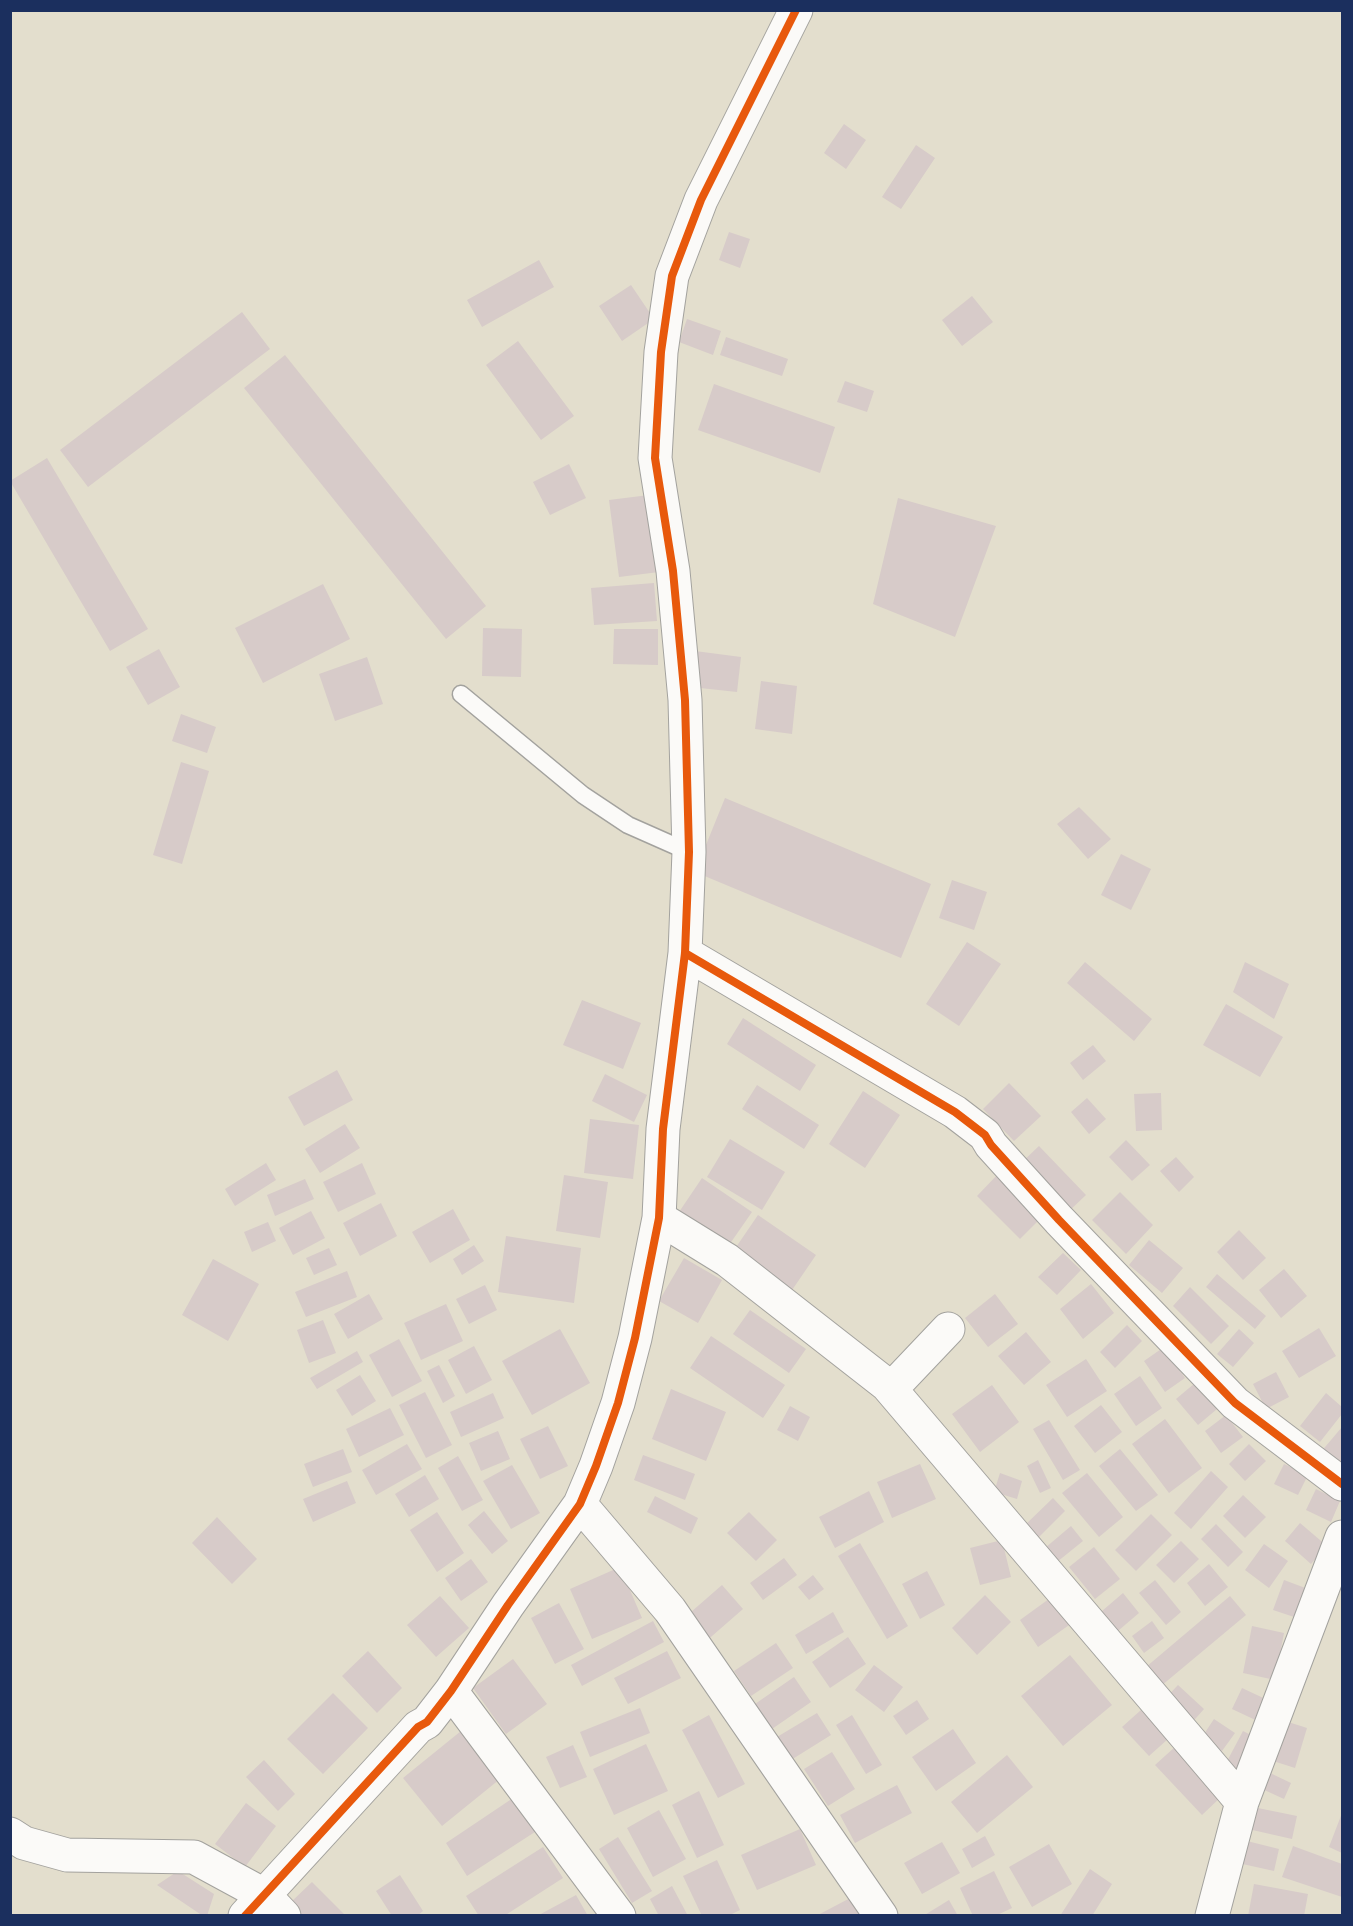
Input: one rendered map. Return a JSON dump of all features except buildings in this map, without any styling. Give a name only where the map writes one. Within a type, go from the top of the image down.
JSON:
[{"type":"street","points":[[10,1834],[24,1843],[67,1856],[194,1857],[264,1909],[451,1691],[508,1605],[580,1504],[618,1403],[635,1338],[659,1218],[663,1129],[686,953],[689,852],[685,700],[674,571],[655,458],[661,352],[672,276],[701,200],[796,10]]},
{"type":"street","points":[[686,953],[955,1112],[985,1135],[1059,1220],[1235,1403],[1342,1485]]},
{"type":"street","points":[[659,1218],[728,1260],[885,1383],[1242,1802]]},
{"type":"street","points":[[885,1383],[948,1329]]},
{"type":"street","points":[[580,1504],[670,1610],[881,1916]]},
{"type":"street","points":[[1212,1916],[1242,1802],[1342,1537]]},
{"type":"street","points":[[451,1691],[619,1916]]},
{"type":"lane","points":[[461,694],[583,795],[628,825],[689,852]]},
{"type":"cycle path","points":[[245,1916],[418,1727],[427,1722],[451,1691],[508,1605],[580,1504],[618,1403],[635,1338],[659,1218],[663,1129],[685,953],[689,852],[685,700],[673,571],[655,458],[661,352],[672,276],[701,200],[796,10]]},
{"type":"cycle path","points":[[685,953],[955,1112],[985,1135],[991,1145],[1059,1220],[1235,1403],[1342,1484]]}]
